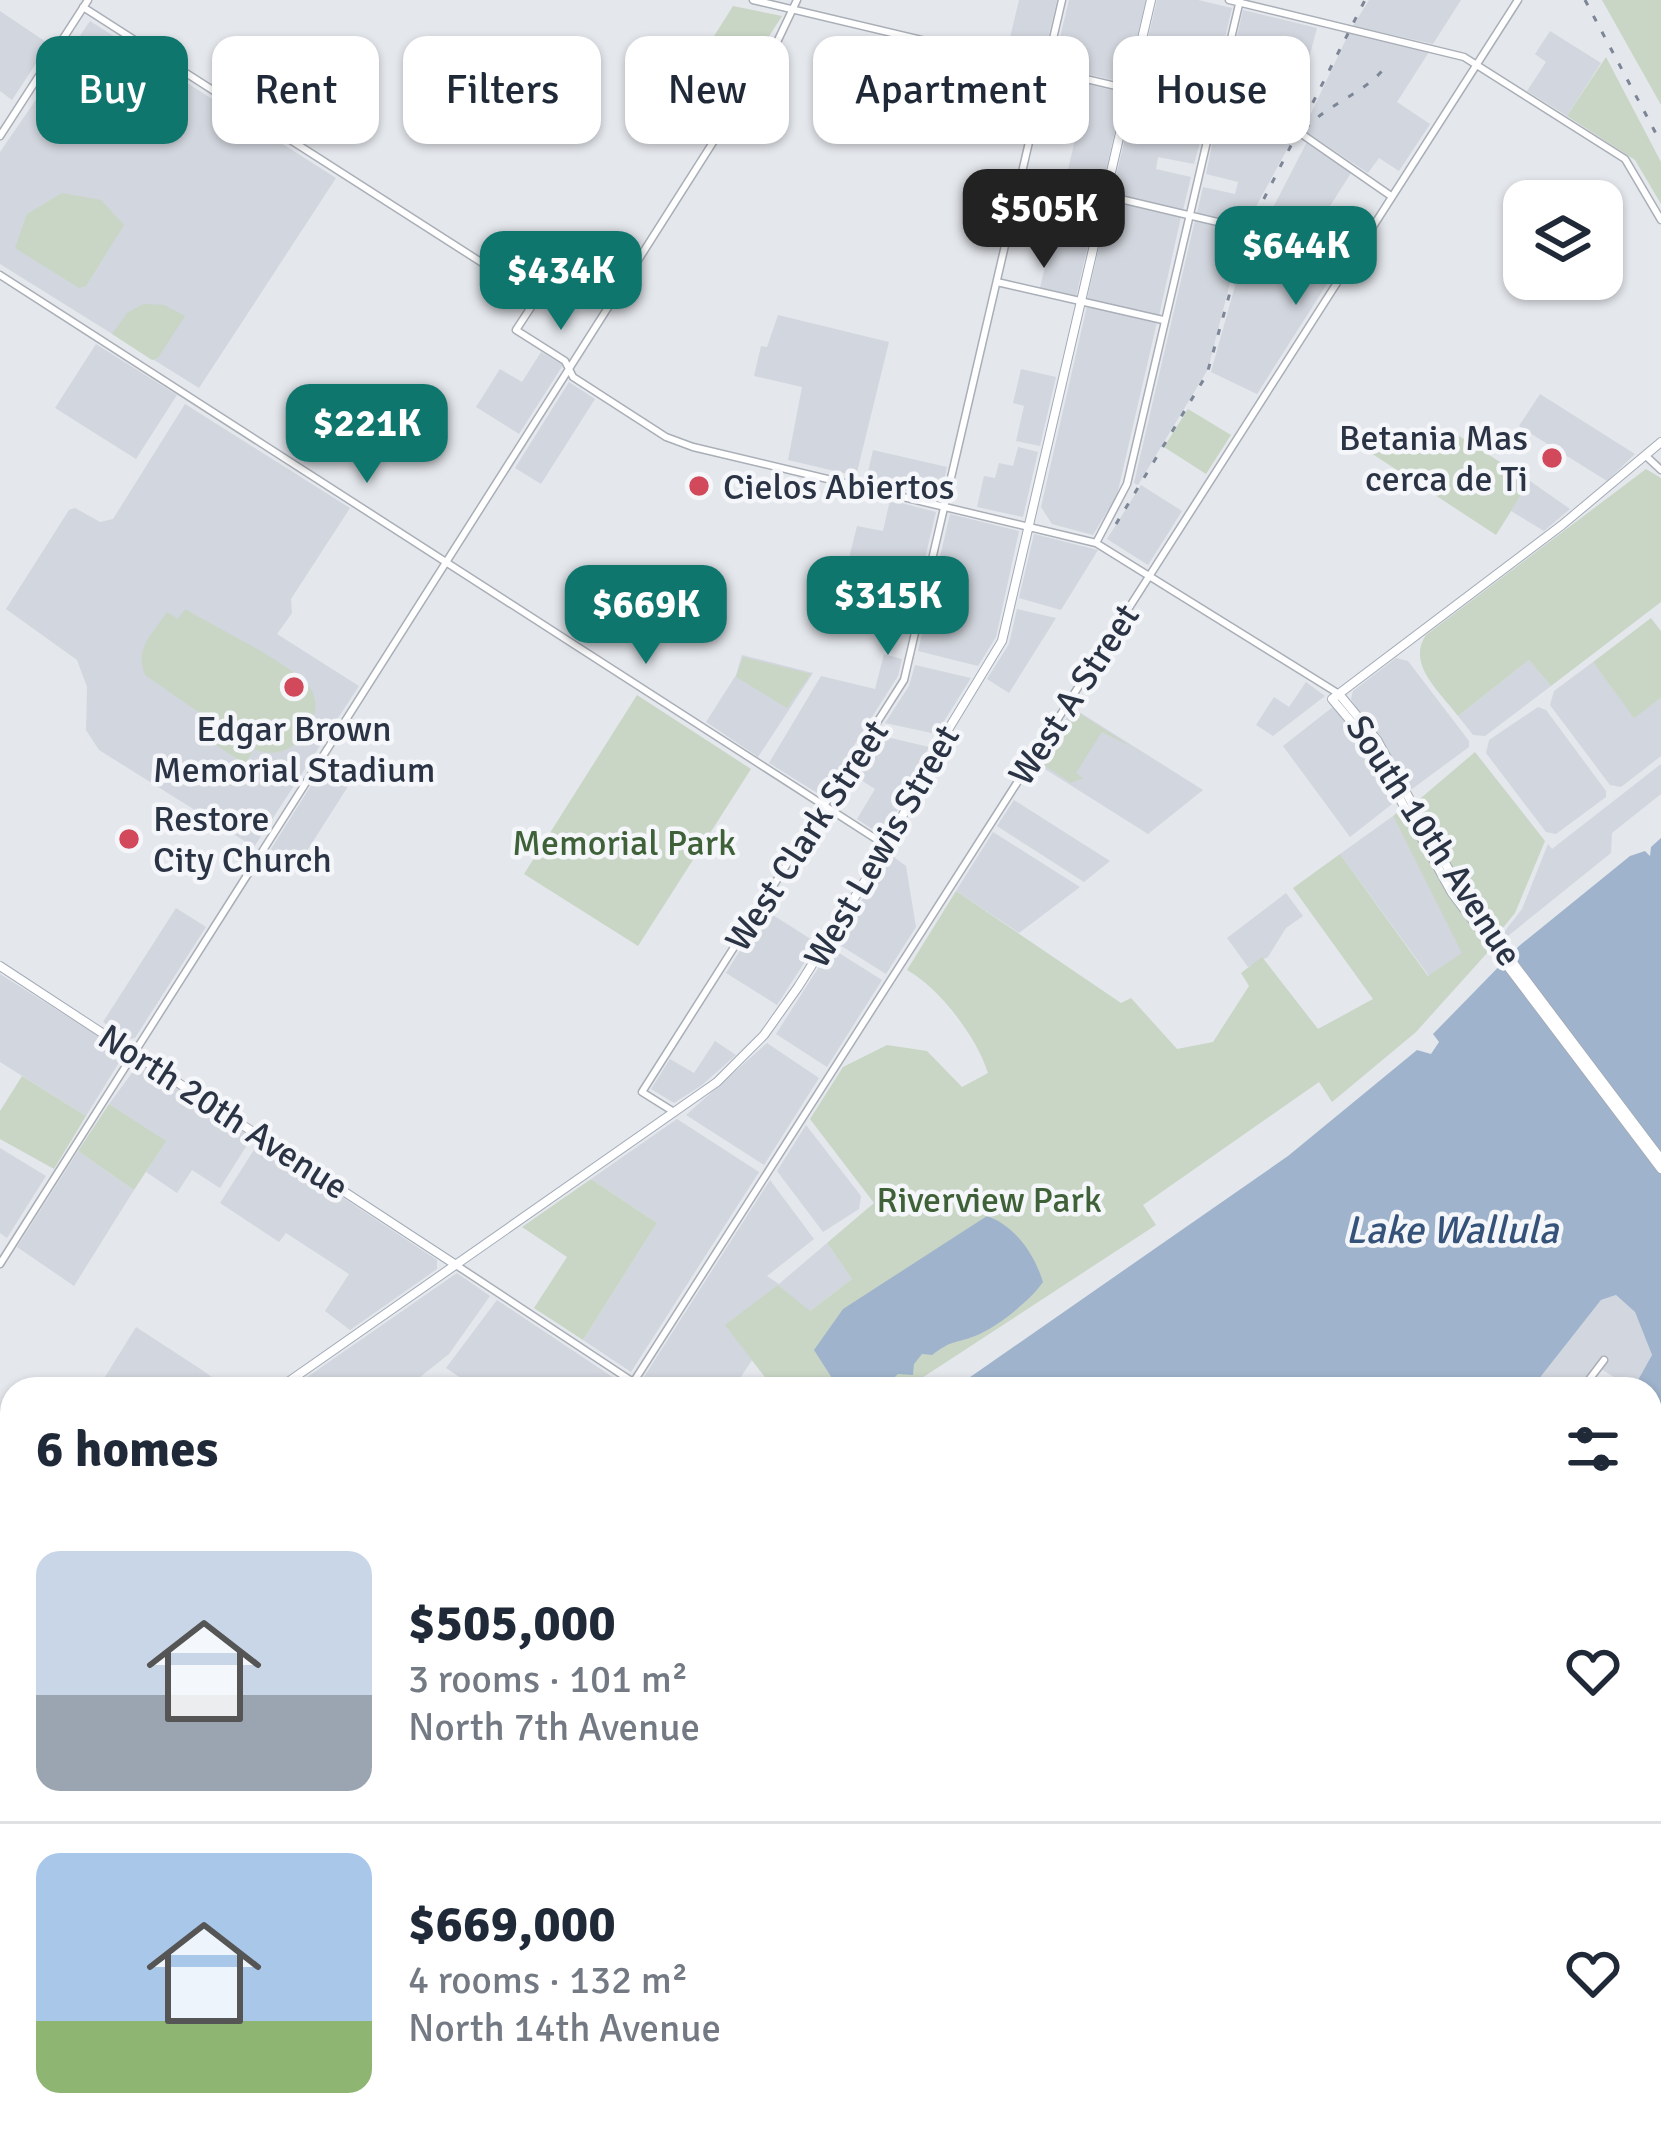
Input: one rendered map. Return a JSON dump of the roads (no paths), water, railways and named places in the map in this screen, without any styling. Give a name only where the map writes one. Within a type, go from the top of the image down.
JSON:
[{"type":"main road","name":"West Lewis Street","points":[[1143,36],[1151,0]]},
{"type":"main road","name":"West Lewis Street","points":[[295,1377],[731,1070],[775,1022],[887,846],[940,743],[1002,641],[1118,144]]},
{"type":"main road","points":[[1334,694],[1562,524],[1661,442]]},
{"type":"main road","name":"South 10th Avenue","points":[[1334,694],[1364,736],[1443,879],[1620,1110]]},
{"type":"main road","name":"North 20th Avenue","points":[[0,966],[456,1265]]},
{"type":"main road","points":[[1620,1110],[1661,1159]]},
{"type":"main road","points":[[1620,1110],[1661,1169]]},
{"type":"street","points":[[753,0],[903,36]]},
{"type":"street","points":[[0,1264],[569,369],[797,0]]},
{"type":"street","name":"West Clark Street","points":[[1054,36],[1062,0]]},
{"type":"street","points":[[1229,0],[1435,48],[1477,64],[1625,159],[1661,220]]},
{"type":"street","name":"West A Street","points":[[637,1377],[1518,0]]},
{"type":"street","points":[[1232,36],[1240,1]]},
{"type":"street","points":[[0,136],[86,4]]},
{"type":"street","name":"South 10th Avenue","points":[[86,4],[537,298],[516,330],[565,361],[573,377],[679,443],[1096,543],[1334,694]]},
{"type":"street","points":[[1310,139],[1392,196]]},
{"type":"street","name":"West Clark Street","points":[[674,1112],[642,1092],[904,680],[1029,144]]},
{"type":"street","points":[[1096,543],[1127,484],[1206,144]]},
{"type":"street","points":[[1022,176],[1301,242],[1348,266]]},
{"type":"street","points":[[0,275],[887,846]]},
{"type":"street","points":[[997,282],[1165,321]]},
{"type":"street","points":[[1646,455],[1661,470]]},
{"type":"street","points":[[456,1265],[618,1377]]},
{"type":"street","points":[[1591,1377],[1604,1360]]},
{"type":"water","name":"Lake Wallula","points":[[1661,838],[1661,1377],[1640,1377],[1652,1355],[1635,1312],[1616,1295],[1601,1300],[1540,1377],[970,1377],[1288,1156],[1417,1050],[1431,1054],[1439,1042],[1433,1034],[1519,946],[1630,856],[1645,851],[1650,856],[1651,847]]},
{"type":"water","points":[[987,1216],[1015,1234],[1043,1282],[1012,1313],[984,1332],[932,1355],[922,1354],[913,1375],[831,1377],[814,1350],[843,1309]]},
{"type":"railway","points":[[1116,524],[1207,374],[1247,232],[1365,0]]},
{"type":"railway","points":[[1585,0],[1661,143]]},
{"type":"railway","points":[[1310,125],[1387,65]]},
{"type":"place","name":"Betania Mas cerca de Ti","points":[[1552,458]]},
{"type":"place","name":"Cielos Abiertos","points":[[699,486]]},
{"type":"place","name":"Edgar Brown Memorial Stadium","points":[[294,687]]},
{"type":"place","name":"Restore City Church","points":[[129,839]]},
{"type":"park label","name":"Memorial Park","points":[[624,842]]},
{"type":"park label","name":"Riverview Park","points":[[989,1199]]}]
